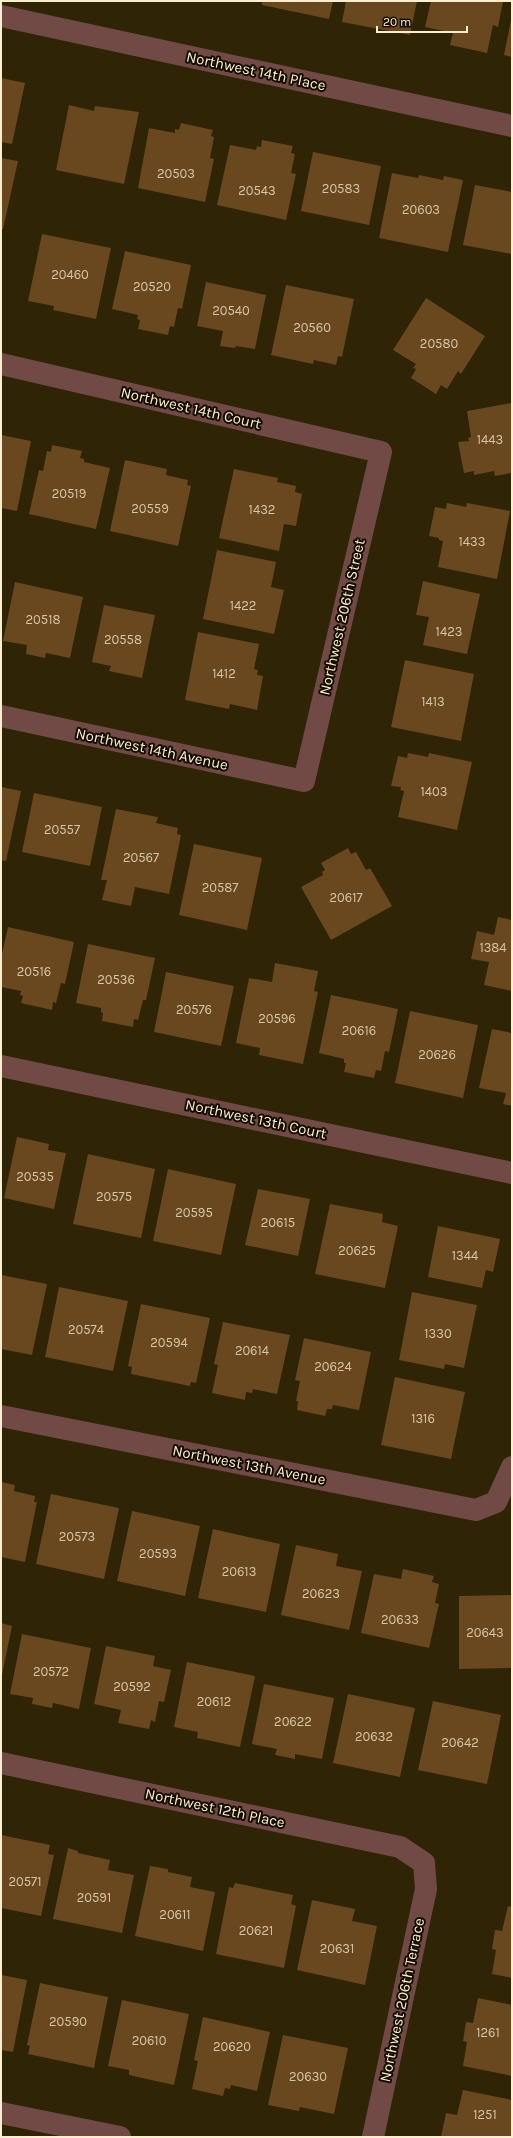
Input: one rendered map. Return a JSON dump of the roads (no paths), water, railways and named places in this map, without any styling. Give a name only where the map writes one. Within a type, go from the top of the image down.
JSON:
[{"type":"street","name":"Northwest 14th Place","points":[[1,16],[512,126]]},
{"type":"street","name":"Northwest 14th Court","points":[[1,364],[381,452]]},
{"type":"street","name":"Northwest 206th Street","points":[[304,781],[381,452]]},
{"type":"street","name":"Northwest 14th Avenue","points":[[1,716],[304,781]]},
{"type":"street","name":"Northwest 13th Court","points":[[1,1066],[512,1173]]},
{"type":"street","name":"Northwest 13th Avenue","points":[[1,1416],[476,1510],[496,1502],[512,1467]]},
{"type":"street","name":"Northwest 12th Place","points":[[1,1763],[400,1847],[424,1863]]},
{"type":"street","name":"Northwest 206th Terrace","points":[[373,2137],[426,1889],[424,1863]]},
{"type":"street","points":[[1,2113],[120,2137]]}]
